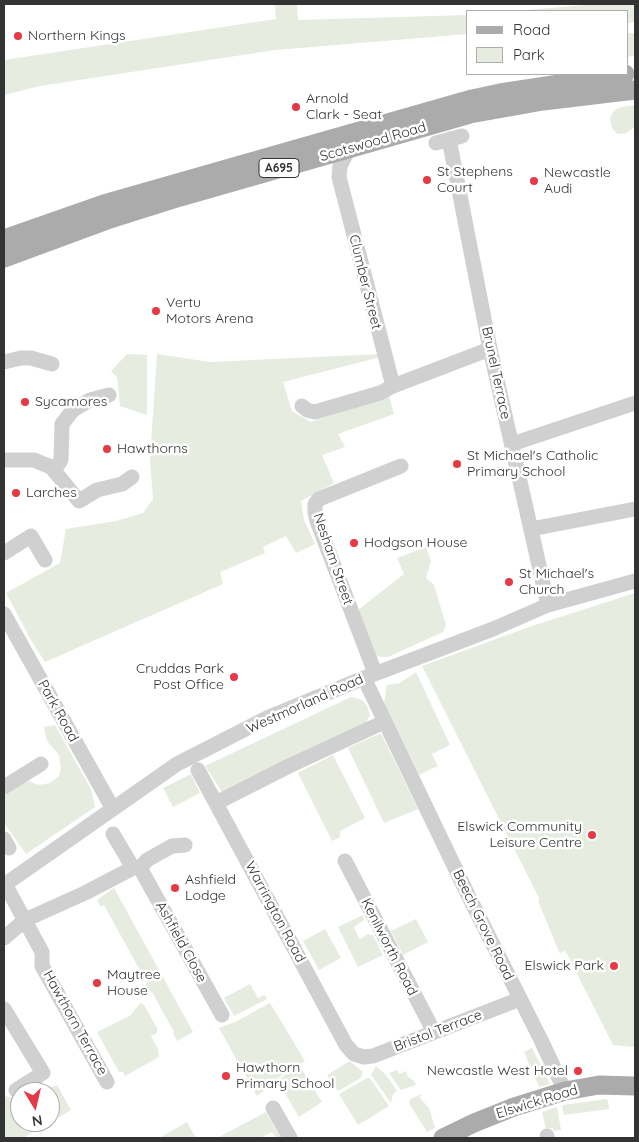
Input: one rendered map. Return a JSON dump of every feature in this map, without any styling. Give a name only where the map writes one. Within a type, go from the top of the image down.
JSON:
[{"type":"main road","name":"Scotswood Road","points":[[4,239],[104,204],[472,99],[619,75]]},
{"type":"main road","name":"Scotswood Road","points":[[4,258],[107,220],[470,114],[498,108],[635,90]]},
{"type":"main road","name":"Elswick Road","points":[[443,1138],[514,1107],[565,1091],[599,1085],[635,1086]]},
{"type":"street","name":"Brunel Terrace","points":[[449,139],[490,349],[548,605]]},
{"type":"street","points":[[339,177],[340,166],[349,148]]},
{"type":"street","points":[[314,159],[331,168],[339,177]]},
{"type":"street","name":"Clumber Street","points":[[339,177],[393,386]]},
{"type":"street","points":[[302,406],[307,410],[315,412],[380,393],[393,386],[490,349]]},
{"type":"street","points":[[4,362],[31,358],[52,364]]},
{"type":"street","points":[[54,471],[61,460],[62,424],[73,410],[90,400],[109,395]]},
{"type":"street","points":[[512,444],[635,403]]},
{"type":"street","points":[[4,460],[34,460],[51,467],[73,506],[97,490],[122,484],[132,477]]},
{"type":"street","name":"Nesham Street","points":[[369,676],[315,512],[315,504],[319,499],[401,466]]},
{"type":"street","points":[[531,529],[635,509]]},
{"type":"street","points":[[4,553],[31,536],[45,560]]},
{"type":"street","name":"Westmorland Road","points":[[5,884],[177,764],[267,718],[369,676],[493,629],[548,605],[635,581]]},
{"type":"street","name":"Park Road","points":[[4,614],[113,809]]},
{"type":"street","name":"Beech Grove Road","points":[[369,676],[384,722],[565,1091]]},
{"type":"street","points":[[216,803],[289,766],[384,722]]},
{"type":"street","points":[[4,787],[41,764]]},
{"type":"street","name":"Warrington Road","points":[[198,770],[346,1045],[354,1054]]},
{"type":"street","name":"Ashfield Close","points":[[113,834],[137,868],[222,1015]]},
{"type":"street","points":[[4,938],[25,920],[137,868],[172,846],[185,845]]},
{"type":"street","name":"Kenilworth Road","points":[[346,861],[434,1032]]},
{"type":"street","name":"Hawthorn Terrace","points":[[5,884],[42,952],[42,966],[107,1082]]},
{"type":"street","name":"Bristol Terrace","points":[[354,1054],[364,1057],[373,1056],[520,999]]},
{"type":"street","points":[[4,1009],[43,1073],[29,1082]]},
{"type":"street","points":[[272,1108],[290,1138]]},
{"type":"green space","points":[[275,4],[297,4],[298,20],[466,15],[466,34],[275,50],[40,86],[4,95],[4,60],[276,19]]},
{"type":"green space","points":[[598,4],[635,4],[635,22],[629,23],[629,10],[526,10]]},
{"type":"green space","points":[[629,33],[635,33],[635,55],[629,57]]},
{"type":"green space","points":[[635,105],[635,127],[626,133],[616,133],[612,128],[610,119],[612,114],[621,107]]},
{"type":"green space","points":[[127,354],[147,355],[147,415],[120,406],[117,377],[111,371]]},
{"type":"green space","points":[[157,354],[210,362],[380,354],[377,358],[283,382],[292,411],[311,422],[389,396],[394,414],[338,434],[345,447],[322,455],[334,483],[301,501],[304,520],[315,544],[296,553],[286,536],[263,547],[265,553],[220,572],[223,584],[45,662],[6,593],[60,563],[66,529],[116,521],[143,513],[153,499],[150,459]]},
{"type":"green space","points":[[426,547],[431,561],[426,578],[434,585],[446,625],[443,632],[388,657],[376,655],[358,610],[404,574],[397,558]]},
{"type":"green space","name":"Elswick Park","points":[[635,593],[635,1047],[613,1045],[565,950],[560,954],[538,901],[540,900],[422,666],[529,627]]},
{"type":"green space","points":[[416,672],[450,745],[432,754],[438,766],[419,775],[384,703],[387,685],[400,683]]},
{"type":"green space","points":[[351,697],[362,700],[367,706],[370,715],[366,723],[222,792],[205,766]]},
{"type":"green space","points":[[55,725],[91,789],[95,807],[26,854],[4,823],[4,794],[26,780],[39,785],[50,783],[59,776],[61,768],[59,755],[47,741],[44,727]]},
{"type":"green space","points":[[381,733],[418,809],[384,823],[348,748]]},
{"type":"green space","points":[[333,755],[365,818],[340,831],[340,837],[332,841],[298,773]]},
{"type":"green space","points":[[191,774],[200,793],[173,807],[163,788]]},
{"type":"green space","points":[[114,888],[193,1032],[177,1041],[152,992],[149,993],[145,985],[147,983],[104,905],[101,907],[97,900]]},
{"type":"green space","points":[[363,915],[364,920],[354,927],[359,938],[368,934],[373,935],[383,955],[358,967],[338,927]]},
{"type":"green space","points":[[416,919],[428,942],[403,955],[391,931]]},
{"type":"green space","points":[[325,929],[341,958],[319,970],[303,941]]},
{"type":"green space","points":[[250,984],[258,998],[265,995],[267,999],[234,1016],[224,998]]},
{"type":"green space","points":[[140,1003],[144,1005],[157,1028],[157,1033],[151,1036],[158,1049],[159,1057],[125,1076],[123,1072],[119,1072],[97,1032],[131,1015]]},
{"type":"green space","points":[[270,1003],[305,1061],[276,1079],[273,1084],[257,1096],[219,1028],[235,1022]]},
{"type":"green space","points":[[532,1048],[550,1084],[539,1087],[524,1052]]},
{"type":"green space","points":[[350,1061],[363,1072],[361,1078],[338,1091],[327,1075]]},
{"type":"green space","points":[[300,1066],[322,1102],[299,1117],[277,1080]]},
{"type":"green space","points":[[376,1066],[386,1075],[397,1091],[393,1094],[391,1103],[371,1075]]},
{"type":"green space","points":[[397,1070],[399,1074],[406,1071],[408,1077],[416,1085],[401,1090],[389,1073]]},
{"type":"green space","points":[[369,1077],[389,1106],[358,1125],[339,1094]]},
{"type":"green space","points":[[60,1090],[71,1110],[60,1116]]},
{"type":"green space","points":[[422,1094],[420,1098],[429,1108],[435,1128],[427,1132],[409,1103],[410,1099]]},
{"type":"green space","points":[[4,1096],[10,1097],[10,1132],[33,1132],[23,1138],[4,1138]]},
{"type":"green space","points":[[606,1099],[609,1109],[564,1115],[563,1105]]},
{"type":"green space","points":[[557,1107],[561,1130],[546,1129],[542,1112]]},
{"type":"green space","points":[[266,1112],[281,1138],[276,1138],[272,1132],[260,1138],[217,1138]]},
{"type":"green space","points":[[187,1122],[196,1138],[159,1138]]},
{"type":"place","name":"Northern Kings","points":[[18,36]]},
{"type":"place","name":"Arnold Clark - Seat","points":[[296,107]]},
{"type":"place","name":"St Stephens Court","points":[[427,180]]},
{"type":"place","name":"Newcastle Audi","points":[[534,181]]},
{"type":"place","name":"Vertu Motors Arena","points":[[156,311]]},
{"type":"place","name":"Sycamores","points":[[25,402]]},
{"type":"place","name":"Hawthorns","points":[[107,449]]},
{"type":"place","name":"St Michael's Catholic Primary School","points":[[457,464]]},
{"type":"place","name":"Larches","points":[[16,493]]},
{"type":"place","name":"Hodgson House","points":[[354,543]]},
{"type":"place","name":"St Michael's Church","points":[[509,582]]},
{"type":"place","name":"Cruddas Park Post Office","points":[[234,677]]},
{"type":"place","name":"Elswick Community Leisure Centre","points":[[592,835]]},
{"type":"place","name":"Ashfield Lodge","points":[[175,888]]},
{"type":"place","name":"Elswick Park","points":[[614,966]]},
{"type":"place","name":"Maytree House","points":[[97,983]]},
{"type":"place","name":"Newcastle West Hotel","points":[[578,1071]]},
{"type":"place","name":"Hawthorn Primary School","points":[[226,1076]]}]
